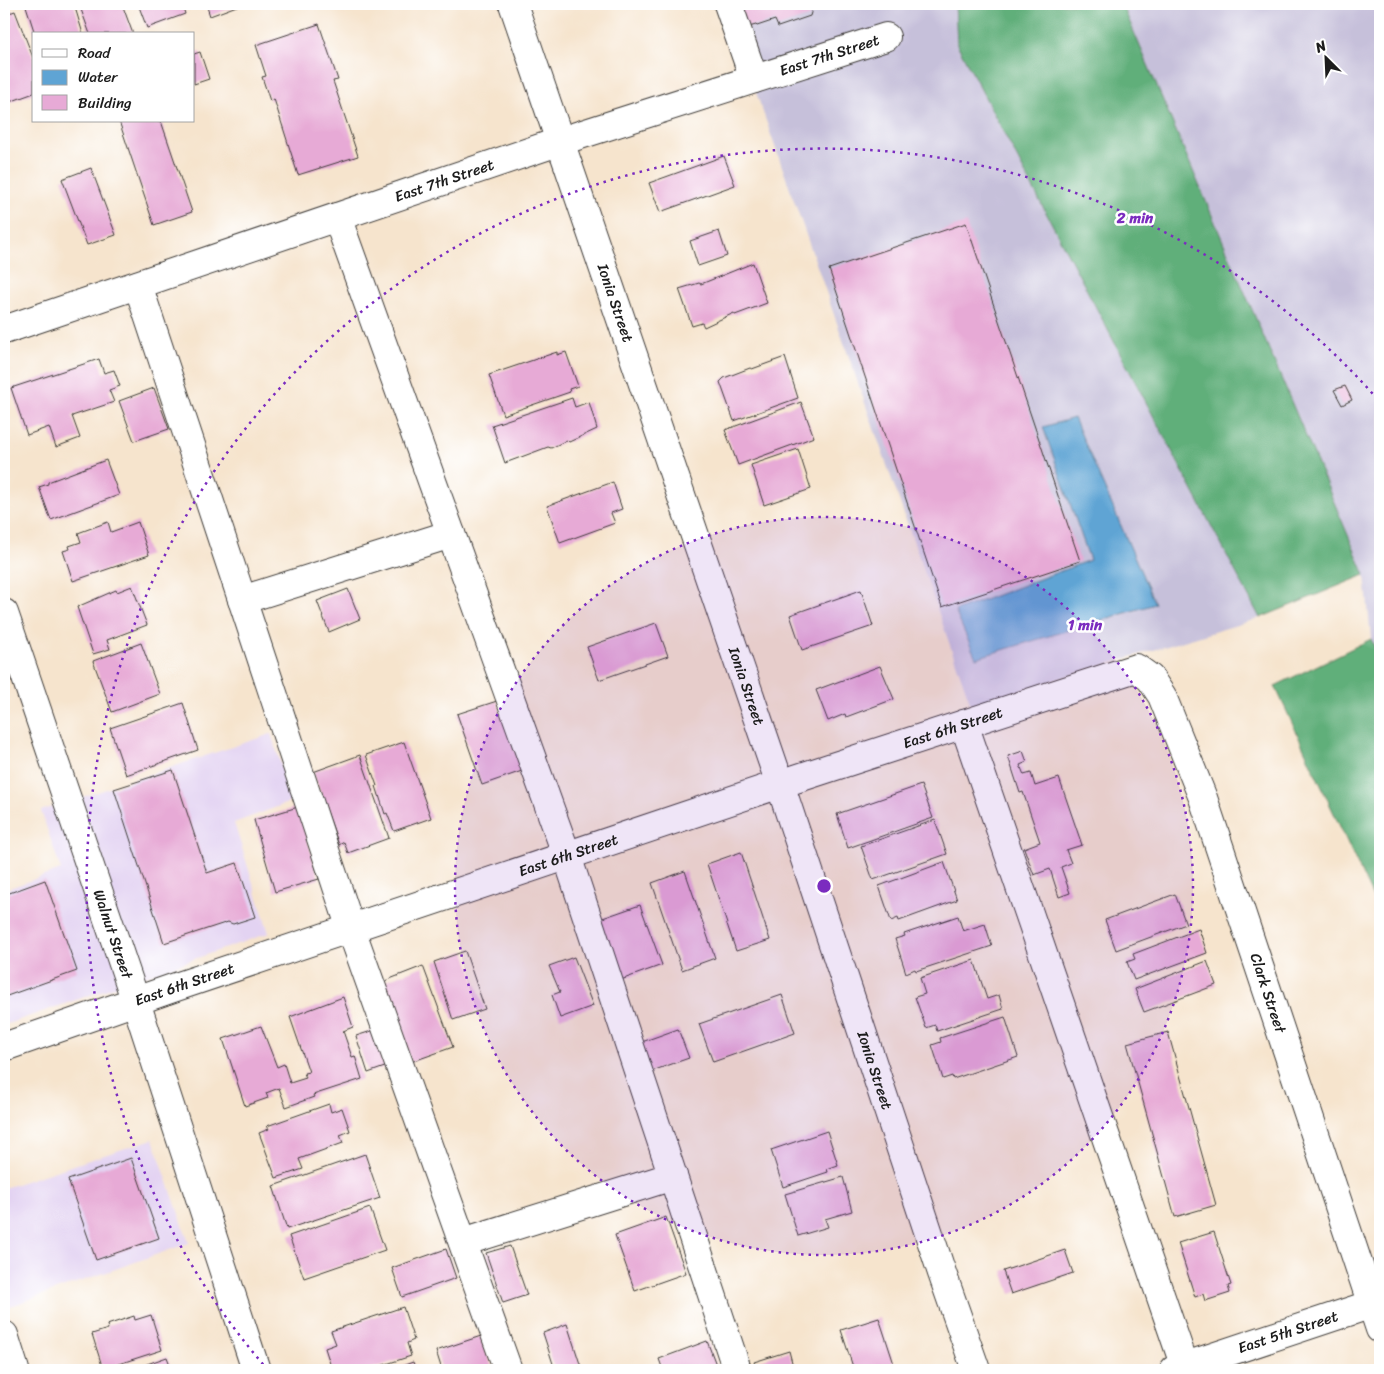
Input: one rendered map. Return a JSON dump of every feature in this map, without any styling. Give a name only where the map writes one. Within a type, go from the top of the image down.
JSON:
[{"type":"street","name":"Ionia Street","points":[[513,4],[780,784],[976,1370]]},
{"type":"street","points":[[728,4],[754,79]]},
{"type":"street","name":"East 7th Street","points":[[4,330],[560,141],[886,37]]},
{"type":"street","points":[[337,218],[567,856],[737,1370]]},
{"type":"street","points":[[138,285],[351,929],[508,1370]]},
{"type":"street","points":[[242,600],[451,534]]},
{"type":"street","name":"Walnut Street","points":[[4,613],[136,1002],[256,1370]]},
{"type":"street","name":"East 6th Street","points":[[4,1047],[182,985],[780,784],[1136,668]]},
{"type":"street","name":"Clark Street","points":[[1136,668],[1150,678],[1162,696],[1203,798],[1376,1316]]},
{"type":"street","points":[[964,724],[1182,1369]]},
{"type":"street","points":[[463,1242],[673,1176]]},
{"type":"street","name":"East 5th Street","points":[[1182,1369],[1376,1316]]},
{"type":"street","points":[[4,1335],[15,1370]]},
{"type":"shaded area","points":[[725,4],[955,4],[957,44],[1260,618],[971,705]]},
{"type":"shaded area","points":[[1122,4],[1380,4],[1380,659],[1371,639],[1365,575]]},
{"type":"shaded area","points":[[271,734],[293,801],[234,823],[269,933],[4,1025],[4,890],[61,870],[41,811]]},
{"type":"shaded area","points":[[153,1139],[189,1243],[8,1307],[4,1292],[4,1188]]},
{"type":"green space","points":[[955,4],[1122,4],[1365,575],[1260,618],[957,44]]},
{"type":"green space","points":[[1371,639],[1380,659],[1380,913],[1275,686]]},
{"type":"water","points":[[1074,418],[1155,604],[976,658],[955,611],[1090,560],[1043,427]]},
{"type":"building","points":[[34,4],[74,4],[82,32],[34,32],[26,6]]},
{"type":"building","points":[[79,4],[122,4],[132,32],[89,32]]},
{"type":"building","points":[[138,4],[182,4],[185,14],[147,28]]},
{"type":"building","points":[[206,4],[242,4],[210,16]]},
{"type":"building","points":[[737,4],[826,4],[812,9],[810,16],[778,27],[775,20],[745,28]]},
{"type":"building","points":[[15,11],[32,55],[32,94],[4,104],[4,15]]},
{"type":"building","points":[[319,24],[338,80],[333,81],[358,156],[298,175],[274,99],[270,101],[262,77],[266,76],[256,45]]},
{"type":"building","points":[[200,52],[209,79],[195,84],[195,54]]},
{"type":"building","points":[[119,122],[161,122],[192,212],[154,225]]},
{"type":"building","points":[[724,156],[735,185],[660,212],[649,183]]},
{"type":"building","points":[[91,168],[116,235],[87,245],[62,179]]},
{"type":"building","points":[[966,223],[1080,561],[942,607],[829,269]]},
{"type":"building","points":[[719,231],[727,256],[698,266],[690,241]]},
{"type":"building","points":[[753,263],[767,303],[735,315],[734,313],[704,327],[702,323],[692,326],[679,289],[701,284]]},
{"type":"building","points":[[557,352],[557,355],[566,352],[578,386],[569,389],[570,392],[503,415],[489,375]]},
{"type":"building","points":[[785,357],[798,398],[734,421],[720,382],[724,378],[750,368],[752,369]]},
{"type":"building","points":[[99,359],[104,373],[114,370],[120,386],[109,390],[114,402],[72,416],[80,438],[56,447],[49,427],[27,435],[11,388]]},
{"type":"building","points":[[1345,386],[1352,400],[1342,405],[1334,390]]},
{"type":"building","points":[[154,388],[169,429],[134,441],[119,401]]},
{"type":"building","points":[[572,398],[575,407],[589,402],[597,429],[569,442],[567,440],[551,448],[548,447],[505,463],[492,425]]},
{"type":"building","points":[[801,402],[814,437],[738,465],[725,430]]},
{"type":"building","points":[[798,449],[811,489],[764,505],[751,465]]},
{"type":"building","points":[[106,460],[119,495],[51,520],[39,487]]},
{"type":"building","points":[[613,482],[622,509],[611,513],[615,523],[560,543],[547,506]]},
{"type":"building","points":[[108,522],[111,532],[138,522],[149,555],[73,581],[63,551],[70,549],[69,546],[81,542],[78,533]]},
{"type":"building","points":[[132,586],[147,625],[107,640],[110,649],[93,654],[77,607],[116,590],[117,592]]},
{"type":"building","points":[[348,589],[360,619],[329,632],[317,601]]},
{"type":"building","points":[[861,590],[873,626],[802,650],[790,615]]},
{"type":"building","points":[[656,623],[668,656],[599,680],[587,647]]},
{"type":"building","points":[[141,643],[160,694],[112,712],[93,661]]},
{"type":"building","points":[[880,666],[894,699],[846,717],[845,714],[828,721],[816,690]]},
{"type":"building","points":[[497,701],[522,771],[482,785],[457,714]]},
{"type":"building","points":[[183,703],[198,750],[126,775],[110,728]]},
{"type":"building","points":[[404,742],[431,818],[394,831],[387,813],[385,814],[366,755]]},
{"type":"building","points":[[1023,751],[1027,762],[1020,765],[1024,775],[1031,773],[1035,786],[1059,778],[1082,845],[1066,850],[1071,863],[1061,867],[1070,893],[1059,897],[1050,869],[1034,875],[1024,848],[1040,842],[1023,792],[1020,793],[1008,756]]},
{"type":"building","points":[[360,755],[389,838],[348,853],[344,842],[339,845],[313,772]]},
{"type":"building","points":[[173,770],[207,873],[237,863],[255,917],[233,924],[228,922],[164,943],[114,789]]},
{"type":"building","points":[[921,785],[933,818],[848,848],[837,814]]},
{"type":"building","points":[[298,807],[319,879],[275,892],[254,820]]},
{"type":"building","points":[[935,820],[947,854],[873,880],[861,846]]},
{"type":"building","points":[[741,852],[770,940],[736,951],[707,864]]},
{"type":"building","points":[[944,862],[957,900],[899,921],[898,918],[891,921],[879,886]]},
{"type":"building","points":[[685,871],[715,958],[682,970],[652,883]]},
{"type":"building","points":[[45,880],[77,971],[4,997],[4,895]]},
{"type":"building","points":[[1175,894],[1186,924],[1116,950],[1105,920]]},
{"type":"building","points":[[640,905],[662,965],[618,981],[597,920]]},
{"type":"building","points":[[958,916],[963,931],[985,924],[992,946],[906,973],[895,939],[905,936],[904,934]]},
{"type":"building","points":[[1199,929],[1207,953],[1134,980],[1127,962],[1135,959],[1133,954]]},
{"type":"building","points":[[465,951],[485,1009],[453,1020],[434,962]]},
{"type":"building","points":[[574,957],[593,1006],[560,1018],[552,995],[560,992],[549,966]]},
{"type":"building","points":[[974,960],[987,999],[999,995],[1003,1009],[937,1031],[935,1025],[926,1028],[915,997],[925,994],[920,978]]},
{"type":"building","points":[[1207,961],[1216,985],[1144,1012],[1135,989]]},
{"type":"building","points":[[423,966],[453,1047],[411,1062],[382,982]]},
{"type":"building","points":[[782,995],[795,1033],[713,1062],[699,1024]]},
{"type":"building","points":[[343,997],[353,1027],[343,1031],[352,1057],[355,1056],[362,1079],[313,1095],[314,1097],[286,1107],[279,1088],[266,1093],[268,1098],[245,1106],[223,1039],[261,1026],[277,1067],[284,1064],[290,1083],[306,1078],[304,1073],[309,1072],[290,1017]]},
{"type":"building","points":[[1005,1017],[1018,1057],[953,1079],[952,1076],[943,1079],[932,1045],[941,1042],[940,1038]]},
{"type":"building","points":[[381,1028],[393,1064],[368,1073],[356,1036]]},
{"type":"building","points":[[678,1029],[689,1058],[649,1072],[639,1043]]},
{"type":"building","points":[[1168,1032],[1216,1205],[1175,1217],[1127,1043]]},
{"type":"building","points":[[329,1104],[331,1112],[342,1108],[350,1131],[340,1135],[343,1143],[299,1159],[303,1169],[276,1178],[259,1133],[269,1129],[267,1126]]},
{"type":"building","points":[[827,1131],[838,1165],[827,1169],[828,1172],[783,1187],[771,1150]]},
{"type":"building","points":[[365,1154],[380,1198],[287,1229],[273,1186]]},
{"type":"building","points":[[131,1158],[159,1238],[96,1260],[68,1180]]},
{"type":"building","points":[[843,1177],[852,1211],[825,1219],[828,1227],[798,1236],[785,1194]]},
{"type":"building","points":[[370,1208],[385,1250],[304,1278],[289,1236]]},
{"type":"building","points":[[666,1217],[686,1273],[635,1291],[615,1235]]},
{"type":"building","points":[[1214,1232],[1231,1285],[1228,1286],[1230,1293],[1205,1301],[1203,1294],[1195,1297],[1178,1243]]},
{"type":"building","points":[[510,1246],[527,1295],[503,1303],[486,1253]]},
{"type":"building","points":[[446,1249],[456,1278],[402,1297],[392,1268]]},
{"type":"building","points":[[1065,1250],[1073,1273],[1011,1294],[1003,1271]]},
{"type":"building","points":[[403,1307],[414,1340],[407,1343],[411,1356],[368,1370],[332,1370],[325,1348],[336,1344],[331,1331]]},
{"type":"building","points":[[151,1315],[162,1350],[103,1369],[92,1334],[108,1329],[107,1325],[134,1316],[135,1320]]},
{"type":"building","points":[[879,1318],[896,1370],[854,1370],[841,1330]]},
{"type":"building","points":[[567,1324],[582,1370],[555,1370],[543,1333]]},
{"type":"building","points":[[481,1336],[493,1370],[442,1370],[436,1351]]},
{"type":"building","points":[[707,1341],[718,1370],[663,1370],[659,1359]]},
{"type":"building","points":[[789,1351],[794,1370],[757,1370],[754,1362]]},
{"type":"building","points":[[167,1357],[172,1370],[130,1370]]},
{"type":"building","points":[[413,1362],[416,1370],[391,1370]]}]
